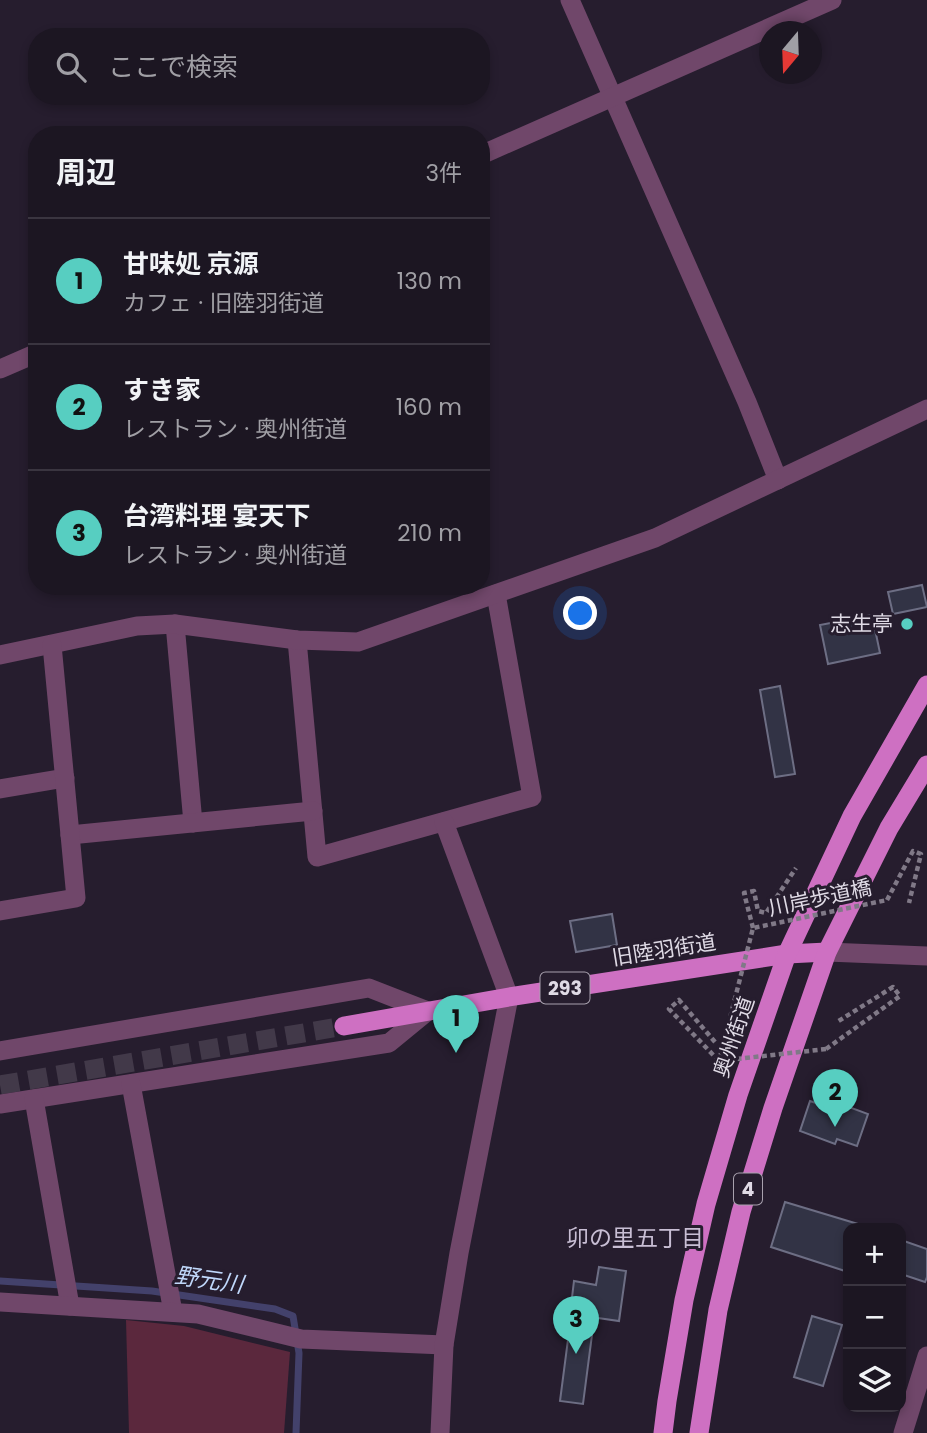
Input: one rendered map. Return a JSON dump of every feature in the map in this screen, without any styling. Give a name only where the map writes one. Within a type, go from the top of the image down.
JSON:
[{"type":"highway","name":"奥州街道","points":[[663,1433],[684,1300],[706,1204],[738,1095],[787,954],[852,816],[927,685]]},
{"type":"highway","name":"4","points":[[699,1433],[718,1310],[741,1212],[772,1108],[827,952],[889,828],[927,765]]},
{"type":"highway","name":"旧陸羽街道","points":[[344,1026],[509,997],[787,954],[827,952]]},
{"type":"street","points":[[570,0],[747,402],[778,480]]},
{"type":"street","points":[[490,151],[832,0]]},
{"type":"street","points":[[0,369],[28,357]]},
{"type":"street","points":[[0,655],[137,626],[175,624],[297,640],[358,642],[655,538],[927,409]]},
{"type":"street","points":[[297,640],[317,857],[532,797],[496,594]]},
{"type":"street","points":[[175,624],[193,822]]},
{"type":"street","points":[[0,911],[76,898],[52,645]]},
{"type":"street","points":[[0,789],[65,778]]},
{"type":"street","points":[[70,835],[313,811]]},
{"type":"street","points":[[440,1433],[444,1345],[459,1253],[509,997],[444,822]]},
{"type":"street","points":[[827,952],[927,956]]},
{"type":"street","points":[[0,1051],[369,988],[428,1011],[389,1043],[0,1104]]},
{"type":"street","points":[[131,1084],[173,1312]]},
{"type":"street","points":[[34,1099],[70,1306]]},
{"type":"street","points":[[0,1302],[198,1314],[301,1339],[444,1345]]},
{"type":"street","points":[[903,1433],[927,1356]]},
{"type":"path","name":"川岸歩道橋","points":[[719,1061],[753,929],[887,900],[913,851],[921,854],[909,903]]},
{"type":"path","points":[[753,929],[744,893],[754,891],[758,911],[766,912],[796,867]]},
{"type":"path","points":[[715,1042],[679,1000],[669,1009],[719,1061],[826,1049],[900,996],[893,987],[837,1022]]},
{"type":"shaded area","points":[[126,1320],[184,1326],[290,1352],[284,1433],[129,1433]]},
{"type":"building","points":[[922,585],[927,607],[893,614],[888,592]]},
{"type":"building","points":[[872,615],[880,653],[828,664],[820,625]]},
{"type":"building","points":[[780,686],[795,774],[775,777],[760,690]]},
{"type":"building","points":[[612,914],[617,945],[576,952],[570,921]]},
{"type":"building","points":[[810,1101],[839,1111],[841,1104],[868,1114],[857,1146],[837,1139],[835,1144],[800,1131]]},
{"type":"building","points":[[785,1202],[855,1223],[843,1223],[843,1270],[771,1247]]},
{"type":"building","points":[[906,1242],[927,1249],[925,1282],[906,1276]]},
{"type":"building","points":[[599,1267],[626,1271],[619,1321],[570,1314],[574,1281],[596,1285]]},
{"type":"building","points":[[812,1316],[842,1325],[823,1386],[794,1377]]},
{"type":"building","points":[[570,1324],[593,1327],[583,1404],[560,1401]]},
{"type":"waterway","name":"野元川","points":[[0,1281],[152,1291],[275,1309],[293,1316],[299,1353],[296,1433]]},
{"type":"tunnel","points":[[0,1085],[344,1026]]},
{"type":"place","name":"志生亭","points":[[907,624]]},
{"type":"place","name":"甘味処 京源","points":[[456,1053]]},
{"type":"place","name":"すき家","points":[[835,1127]]},
{"type":"place","name":"台湾料理 宴天下","points":[[576,1354]]},
{"type":"district","name":"卯の里五丁目","points":[[635,1238]]}]
